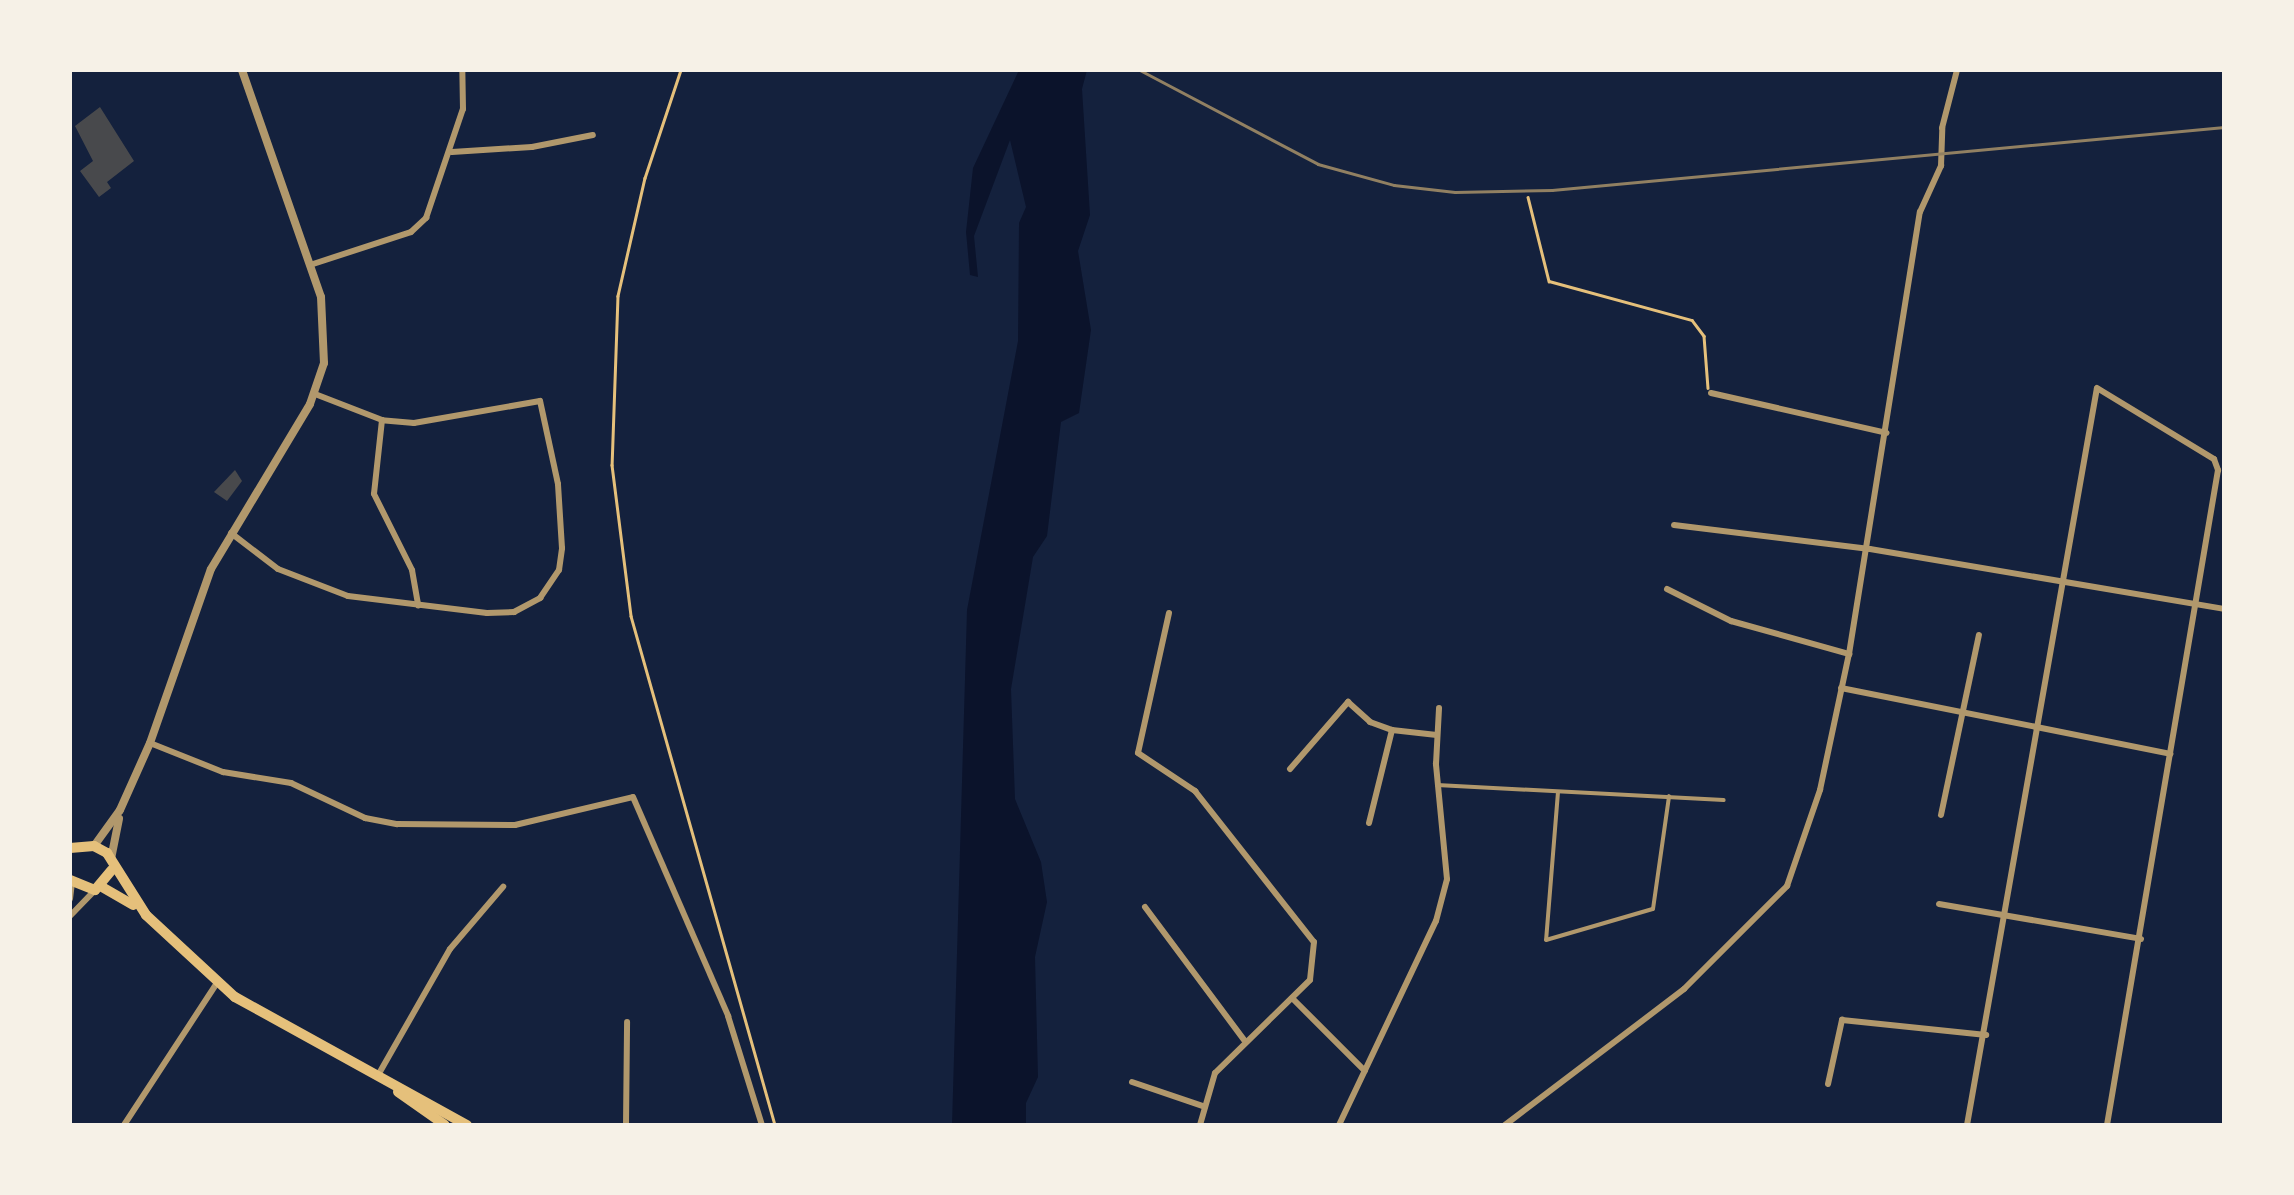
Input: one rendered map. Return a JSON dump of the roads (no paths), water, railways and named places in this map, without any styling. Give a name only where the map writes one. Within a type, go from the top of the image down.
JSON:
[{"type":"main road","points":[[72,851],[94,846],[146,915],[217,983],[377,1078],[445,1125]]},
{"type":"main road","points":[[99,888],[111,865]]},
{"type":"main road","points":[[71,882],[99,888],[146,915]]},
{"type":"main road","points":[[397,1091],[467,1125]]},
{"type":"street","points":[[94,846],[120,810],[150,743],[203,586],[231,532],[315,394],[326,327],[310,265],[242,70]]},
{"type":"street","points":[[310,265],[411,232],[426,218],[452,152],[463,110],[462,70]]},
{"type":"street","points":[[1505,1125],[1684,989],[1769,910],[1788,886],[1807,836],[1870,549],[1920,212],[1941,166],[1942,128],[1956,70]]},
{"type":"street","points":[[452,152],[532,148],[593,135]]},
{"type":"street","points":[[1967,1125],[2098,388],[2217,464],[2141,939],[2106,1125]]},
{"type":"street","points":[[1711,393],[1887,434]]},
{"type":"street","points":[[231,532],[314,587],[418,605],[504,613],[540,598],[561,560],[558,484],[538,399],[425,421],[382,420],[315,394]]},
{"type":"street","points":[[382,420],[374,494],[412,570],[418,605]]},
{"type":"street","points":[[1674,524],[1870,549],[2224,609]]},
{"type":"street","points":[[1667,589],[1732,620],[1848,654]]},
{"type":"street","points":[[1169,613],[1138,754],[1195,792],[1314,942],[1310,980],[1215,1072],[1200,1125]]},
{"type":"street","points":[[1941,816],[1979,635]]},
{"type":"street","points":[[1841,688],[2170,754]]},
{"type":"street","points":[[1290,769],[1348,702],[1392,730],[1438,735]]},
{"type":"street","points":[[1339,1125],[1436,921],[1447,879],[1437,785],[1439,708]]},
{"type":"street","points":[[1369,823],[1392,730]]},
{"type":"street","points":[[150,743],[223,772],[291,783],[365,818],[397,824],[514,825],[633,798],[728,1016],[762,1125]]},
{"type":"street","points":[[111,865],[120,810]]},
{"type":"street","points":[[70,898],[71,882]]},
{"type":"street","points":[[377,1078],[450,949],[503,886]]},
{"type":"street","points":[[70,916],[99,888]]},
{"type":"street","points":[[1939,904],[2141,939]]},
{"type":"street","points":[[1144,907],[1244,1040]]},
{"type":"street","points":[[124,1125],[217,983]]},
{"type":"street","points":[[1292,998],[1364,1071]]},
{"type":"street","points":[[1828,1084],[1842,1020],[1986,1035]]},
{"type":"street","points":[[626,1125],[627,1022]]},
{"type":"street","points":[[1132,1082],[1203,1106]]},
{"type":"lane","points":[[1437,785],[1724,800]]},
{"type":"lane","points":[[1558,792],[1546,940],[1654,909],[1669,796]]},
{"type":"water","points":[[1019,70],[1087,70],[1082,89],[1090,215],[1078,251],[1091,330],[1079,413],[1061,422],[1047,536],[1033,557],[1011,689],[1015,799],[1041,862],[1047,902],[1035,957],[1038,1077],[1026,1103],[1026,1125],[952,1125],[967,610],[1018,341],[1019,223],[1026,207],[1010,140],[974,236],[978,277],[970,275],[966,232],[973,168]]},
{"type":"railway","points":[[1140,70],[1318,164],[1394,185],[1455,192],[1552,190],[2224,127]]}]
